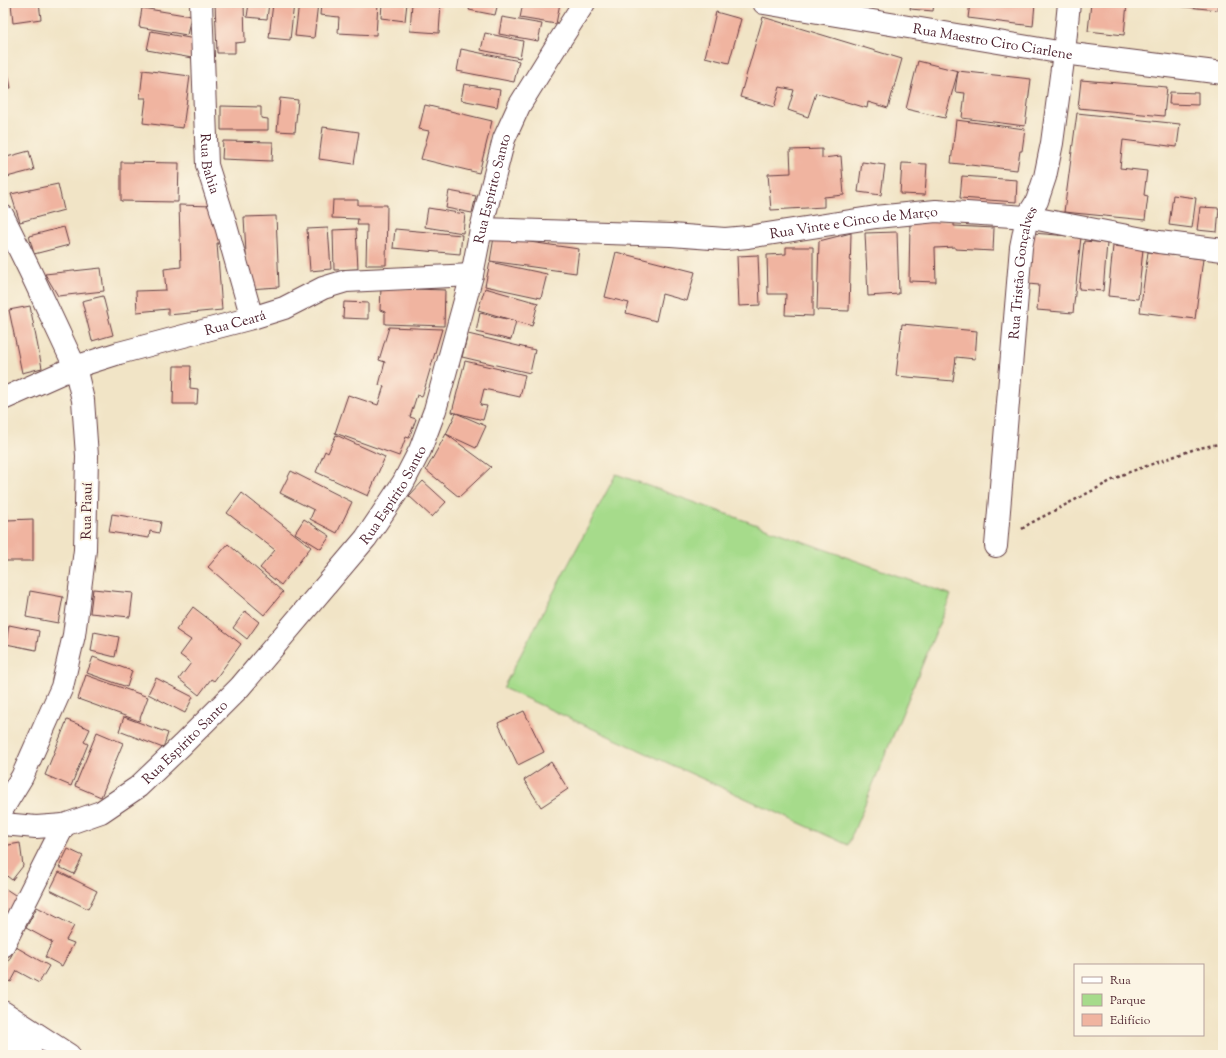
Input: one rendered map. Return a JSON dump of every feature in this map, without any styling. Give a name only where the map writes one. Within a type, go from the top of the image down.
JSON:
[{"type":"street","name":"Rua Bahia","points":[[201,3],[207,166],[224,219],[252,318]]},
{"type":"street","name":"Rua Espírito Santo","points":[[3,824],[36,826],[64,825],[101,812],[138,787],[240,687],[366,538],[403,483],[420,450],[435,410],[472,275],[481,229],[504,139],[519,106],[584,3]]},
{"type":"street","name":"Rua Maestro Ciro Ciarlene","points":[[765,3],[1064,53],[1223,73]]},
{"type":"street","name":"Rua Tristão Gonçalves","points":[[996,546],[1021,247],[1027,217],[1037,201],[1045,177],[1052,144],[1069,3]]},
{"type":"street","name":"Rua Vinte e Cinco de Março","points":[[481,229],[725,239],[748,237],[876,217],[936,211],[1027,217],[1159,242],[1223,250]]},
{"type":"street","name":"Rua Piauí","points":[[3,216],[75,367],[83,400],[87,456],[85,550],[74,635],[62,687],[22,777],[3,808]]},
{"type":"street","name":"Rua Ceará","points":[[3,400],[75,367],[118,353],[252,318],[284,308],[324,288],[346,281],[472,275]]},
{"type":"street","points":[[3,946],[64,825]]},
{"type":"street","points":[[3,1012],[69,1055]]},
{"type":"street","points":[[3,1037],[31,1055]]},
{"type":"path","points":[[996,546],[1029,524],[1124,474],[1195,449],[1223,443]]},
{"type":"green space","points":[[616,474],[951,595],[848,845],[503,688]]},
{"type":"building","points":[[11,3],[39,3],[41,19],[13,23]]},
{"type":"building","points":[[215,3],[244,3],[245,42],[235,43],[235,53],[217,53]]},
{"type":"building","points":[[249,3],[269,3],[267,19],[247,17]]},
{"type":"building","points":[[273,3],[294,3],[290,40],[269,38]]},
{"type":"building","points":[[299,3],[318,3],[314,38],[295,36]]},
{"type":"building","points":[[321,3],[378,3],[376,35],[338,33],[339,17],[320,15]]},
{"type":"building","points":[[382,3],[407,3],[405,21],[381,18]]},
{"type":"building","points":[[412,3],[441,3],[439,33],[410,31]]},
{"type":"building","points":[[471,3],[498,3],[495,15],[469,10]]},
{"type":"building","points":[[523,3],[560,3],[556,24],[520,18]]},
{"type":"building","points":[[911,3],[934,3],[933,11],[910,9]]},
{"type":"building","points":[[970,3],[1035,3],[1033,26],[968,18]]},
{"type":"building","points":[[1091,3],[1127,3],[1124,35],[1088,31]]},
{"type":"building","points":[[1155,3],[1219,3],[1218,10]]},
{"type":"building","points":[[142,8],[191,16],[187,35],[139,27]]},
{"type":"building","points":[[716,12],[741,19],[729,63],[705,57]]},
{"type":"building","points":[[502,17],[542,24],[538,41],[499,34]]},
{"type":"building","points":[[763,17],[902,59],[888,108],[868,102],[867,108],[816,93],[808,117],[788,110],[794,90],[780,87],[774,107],[740,97]]},
{"type":"building","points":[[151,31],[195,39],[192,58],[147,50]]},
{"type":"building","points":[[485,33],[523,41],[520,58],[481,50]]},
{"type":"building","points":[[461,49],[519,61],[514,82],[457,71]]},
{"type":"building","points":[[918,61],[958,71],[945,118],[906,109]]},
{"type":"building","points":[[3,68],[7,68],[11,88],[3,90]]},
{"type":"building","points":[[143,70],[190,76],[183,128],[143,123],[146,98],[140,98]]},
{"type":"building","points":[[958,71],[1031,79],[1025,126],[962,118],[965,93],[955,92]]},
{"type":"building","points":[[1081,80],[1167,87],[1164,116],[1078,108]]},
{"type":"building","points":[[464,84],[500,90],[497,107],[461,100]]},
{"type":"building","points":[[1170,92],[1198,93],[1198,105],[1169,104]]},
{"type":"building","points":[[280,98],[298,100],[295,132],[277,131]]},
{"type":"building","points":[[425,105],[492,121],[479,173],[421,159],[429,131],[419,129]]},
{"type":"building","points":[[221,106],[261,107],[261,118],[268,119],[268,130],[221,130]]},
{"type":"building","points":[[1077,113],[1180,124],[1177,147],[1123,140],[1120,168],[1147,171],[1144,195],[1148,196],[1145,220],[1064,212]]},
{"type":"building","points":[[956,120],[1025,129],[1022,151],[1020,151],[1017,170],[951,163]]},
{"type":"building","points":[[323,127],[359,132],[354,164],[319,159]]},
{"type":"building","points":[[223,141],[273,142],[272,161],[222,159]]},
{"type":"building","points":[[822,149],[822,158],[841,156],[844,195],[824,197],[824,207],[771,210],[768,174],[791,173],[790,150]]},
{"type":"building","points":[[29,151],[34,170],[3,178],[3,158]]},
{"type":"building","points":[[121,162],[179,163],[178,202],[121,201]]},
{"type":"building","points":[[862,162],[885,165],[881,195],[858,192]]},
{"type":"building","points":[[902,163],[927,164],[925,195],[900,194]]},
{"type":"building","points":[[962,176],[1017,180],[1016,202],[960,198]]},
{"type":"building","points":[[58,184],[64,210],[20,222],[11,194]]},
{"type":"building","points":[[449,191],[476,196],[472,213],[446,208]]},
{"type":"building","points":[[1173,195],[1196,198],[1192,228],[1169,225]]},
{"type":"building","points":[[333,200],[358,200],[358,205],[387,205],[386,265],[366,265],[367,225],[357,225],[358,219],[332,218]]},
{"type":"building","points":[[179,205],[213,206],[213,224],[221,224],[222,243],[217,243],[222,310],[168,315],[168,309],[137,312],[136,291],[166,290],[164,269],[181,267]]},
{"type":"building","points":[[1200,207],[1219,208],[1217,232],[1197,230]]},
{"type":"building","points":[[428,208],[465,214],[463,233],[425,227]]},
{"type":"building","points":[[276,216],[279,287],[248,289],[244,217]]},
{"type":"building","points":[[954,220],[954,226],[994,228],[993,251],[955,249],[955,247],[935,248],[936,282],[909,281],[910,223]]},
{"type":"building","points":[[64,227],[69,245],[34,254],[29,236]]},
{"type":"building","points":[[328,228],[331,269],[310,271],[307,229]]},
{"type":"building","points":[[356,229],[358,269],[334,270],[333,230]]},
{"type":"building","points":[[395,229],[462,235],[460,254],[393,248]]},
{"type":"building","points":[[897,232],[899,294],[868,296],[865,233]]},
{"type":"building","points":[[851,233],[849,311],[817,310],[819,241]]},
{"type":"building","points":[[1033,233],[1081,237],[1073,313],[1037,310],[1039,285],[1028,284]]},
{"type":"building","points":[[494,237],[579,249],[576,273],[490,261]]},
{"type":"building","points":[[1084,241],[1107,243],[1103,291],[1079,289]]},
{"type":"building","points":[[1113,246],[1143,249],[1138,299],[1108,296]]},
{"type":"building","points":[[786,247],[813,247],[813,316],[785,315],[786,294],[768,294],[767,255],[786,254]]},
{"type":"building","points":[[616,252],[695,272],[687,301],[662,294],[656,321],[626,313],[629,303],[605,297]]},
{"type":"building","points":[[1148,252],[1203,259],[1195,319],[1140,312]]},
{"type":"building","points":[[758,255],[760,305],[739,306],[737,256]]},
{"type":"building","points":[[490,262],[547,274],[541,298],[485,286]]},
{"type":"building","points":[[101,268],[104,291],[58,296],[45,274]]},
{"type":"building","points":[[381,288],[445,290],[444,326],[385,324],[385,312],[380,310]]},
{"type":"building","points":[[485,288],[538,303],[532,326],[478,310]]},
{"type":"building","points":[[103,296],[113,335],[92,341],[82,301]]},
{"type":"building","points":[[344,302],[368,303],[368,319],[343,318]]},
{"type":"building","points":[[30,306],[42,368],[22,373],[9,310]]},
{"type":"building","points":[[480,313],[516,321],[511,340],[476,332]]},
{"type":"building","points":[[902,324],[977,331],[975,359],[956,357],[953,381],[896,376]]},
{"type":"building","points":[[389,327],[442,329],[422,397],[417,395],[410,417],[416,419],[409,438],[406,437],[399,456],[335,433],[348,395],[378,405],[384,386],[379,385],[385,362],[379,360]]},
{"type":"building","points":[[468,334],[535,350],[530,373],[462,357]]},
{"type":"building","points":[[465,361],[525,375],[520,397],[484,389],[480,405],[487,406],[483,420],[452,412]]},
{"type":"building","points":[[174,366],[191,366],[190,388],[198,389],[197,404],[173,404]]},
{"type":"building","points":[[456,413],[486,426],[476,448],[446,434]]},
{"type":"building","points":[[446,434],[491,467],[459,497],[426,470]]},
{"type":"building","points":[[336,435],[385,457],[368,496],[316,472],[325,451],[328,453]]},
{"type":"building","points":[[291,471],[352,502],[337,533],[310,519],[314,510],[280,493]]},
{"type":"building","points":[[423,481],[446,502],[432,517],[409,496]]},
{"type":"building","points":[[242,493],[311,547],[281,585],[260,568],[275,550],[227,513]]},
{"type":"building","points":[[3,511],[6,511],[7,520],[33,519],[33,561],[3,561]]},
{"type":"building","points":[[112,514],[161,522],[159,533],[150,531],[149,538],[109,532]]},
{"type":"building","points":[[304,519],[330,536],[321,549],[295,533]]},
{"type":"building","points":[[228,544],[283,592],[264,615],[208,567]]},
{"type":"building","points":[[93,589],[133,593],[130,617],[90,613]]},
{"type":"building","points":[[30,591],[63,597],[58,623],[26,617]]},
{"type":"building","points":[[193,607],[241,644],[214,681],[211,679],[199,695],[179,679],[191,663],[180,655],[191,640],[176,630]]},
{"type":"building","points":[[245,611],[259,622],[247,639],[233,628]]},
{"type":"building","points":[[9,625],[39,631],[36,650],[6,644]]},
{"type":"building","points":[[94,632],[119,637],[115,657],[91,651]]},
{"type":"building","points":[[93,657],[132,671],[127,687],[87,673]]},
{"type":"building","points":[[86,675],[148,697],[139,721],[78,699]]},
{"type":"building","points":[[156,678],[193,697],[185,713],[148,694]]},
{"type":"building","points":[[524,711],[544,752],[518,765],[498,723]]},
{"type":"building","points":[[124,717],[168,733],[163,748],[119,731]]},
{"type":"building","points":[[67,720],[90,729],[84,742],[88,744],[71,786],[45,775]]},
{"type":"building","points":[[97,732],[123,743],[101,797],[75,786]]},
{"type":"building","points":[[551,762],[568,789],[541,807],[524,780]]},
{"type":"building","points":[[20,843],[23,866],[12,880],[3,873],[3,846]]},
{"type":"building","points":[[68,849],[83,856],[74,874],[59,867]]},
{"type":"building","points":[[59,872],[97,891],[88,909],[50,890]]},
{"type":"building","points":[[6,889],[21,899],[3,928],[3,893]]},
{"type":"building","points":[[37,907],[74,926],[66,940],[74,943],[62,966],[45,957],[52,942],[26,928]]},
{"type":"building","points":[[16,947],[49,966],[39,983],[17,971],[11,982],[3,977],[3,971]]}]
